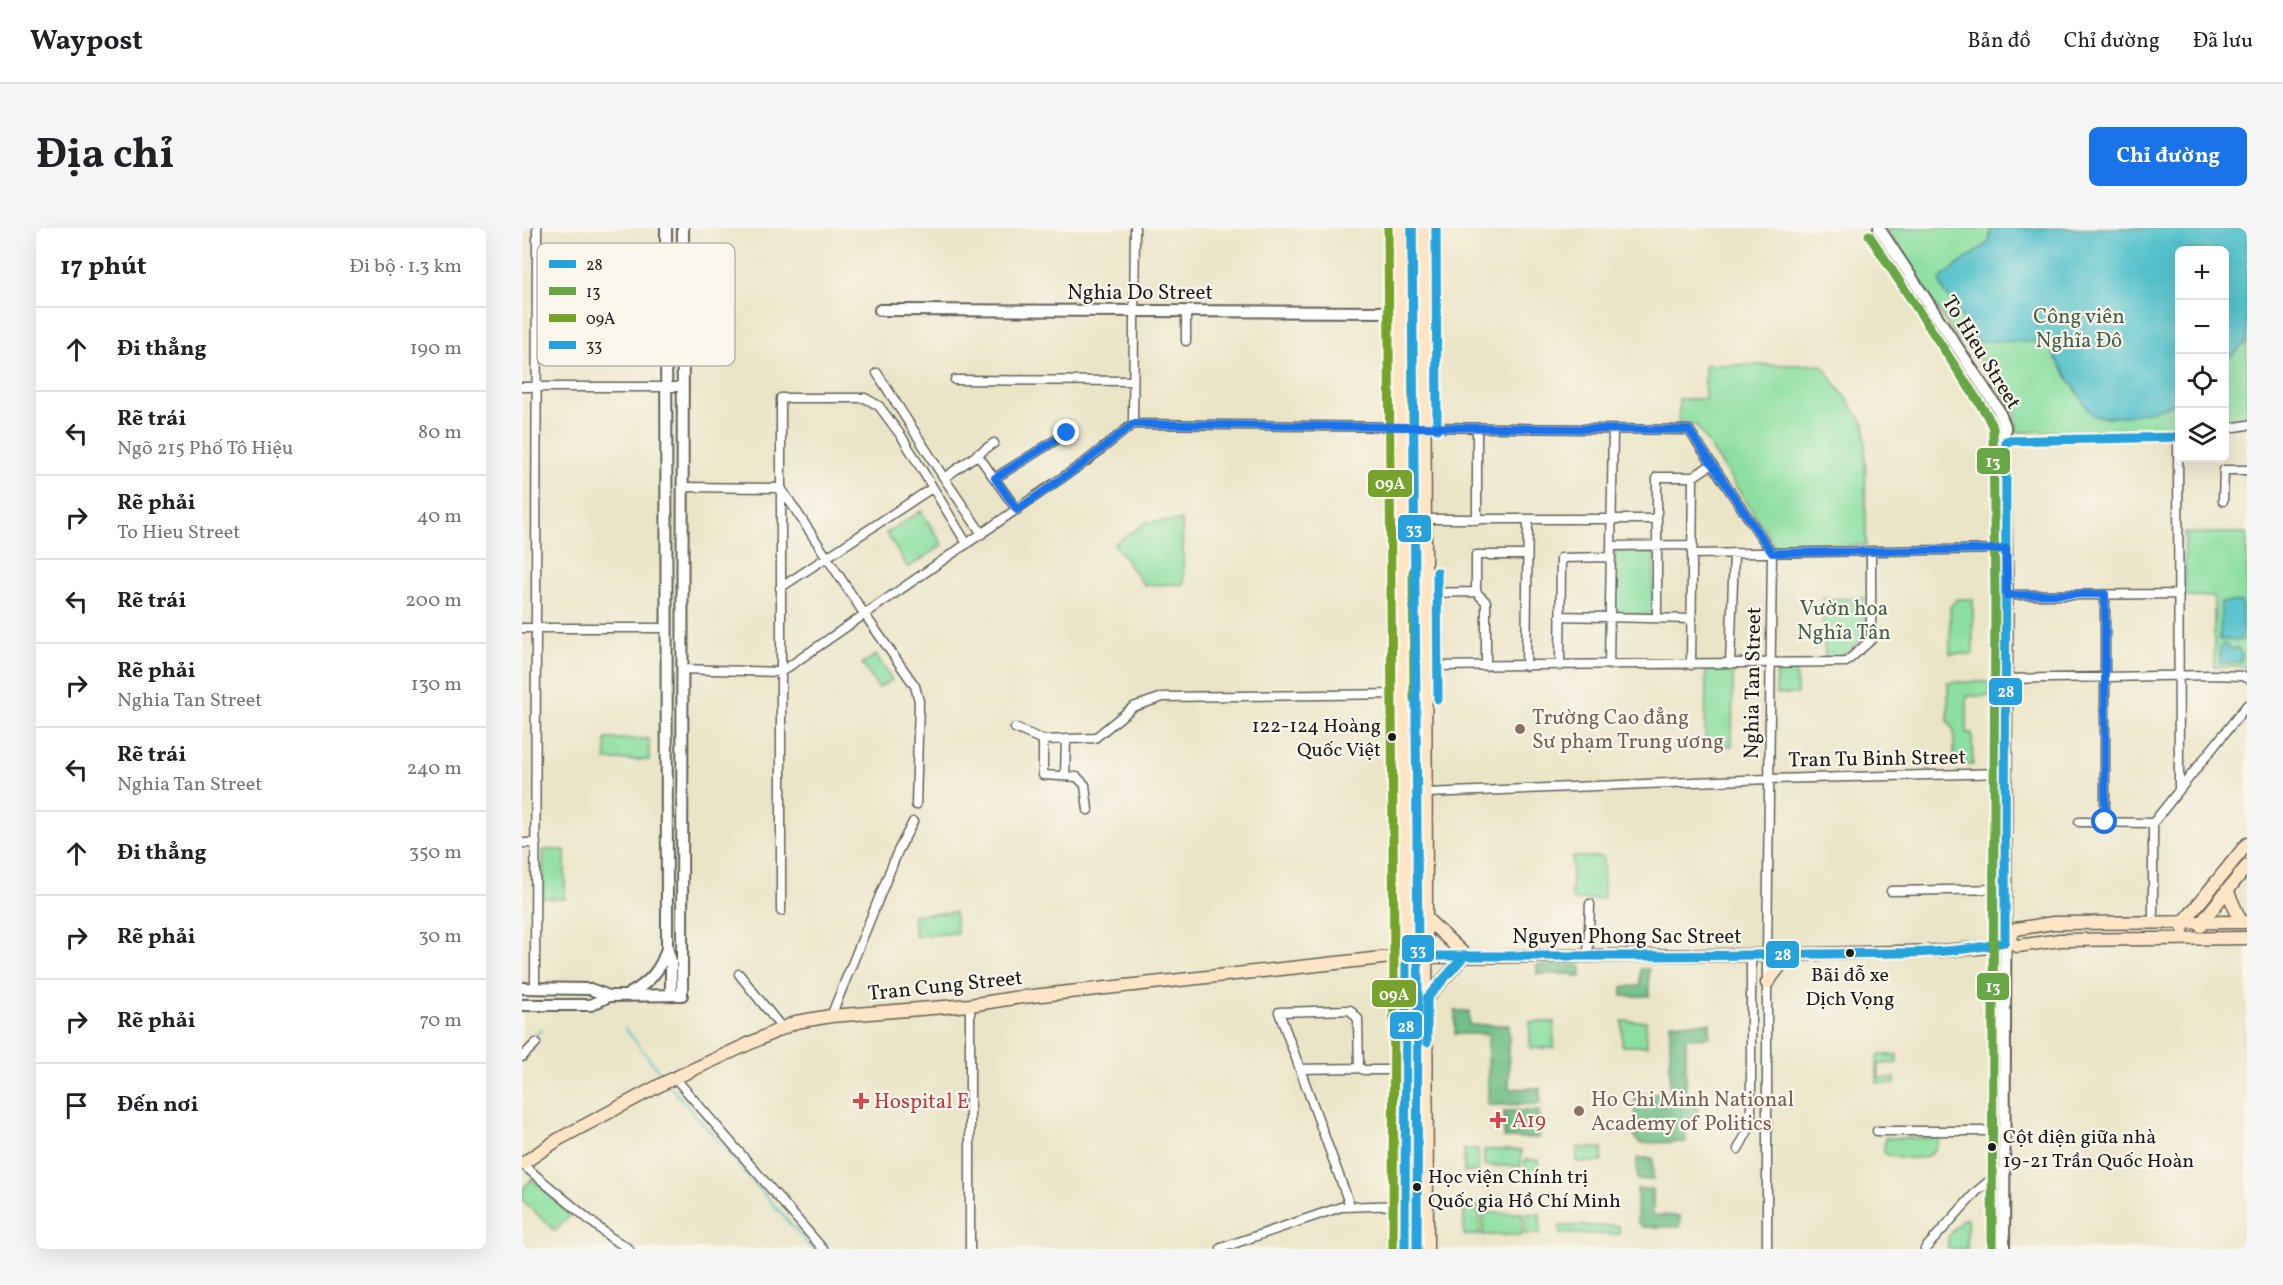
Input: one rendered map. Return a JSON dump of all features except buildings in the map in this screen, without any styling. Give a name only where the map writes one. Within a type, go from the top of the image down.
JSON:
[{"type":"main road","points":[[1400,228],[1406,956],[1405,1249]]},
{"type":"main road","points":[[1424,228],[1427,1249]]},
{"type":"main road","points":[[2183,939],[2183,923],[2247,844]]},
{"type":"main road","points":[[2201,939],[2200,922],[2247,866]]},
{"type":"main road","points":[[2227,890],[2244,922]]},
{"type":"main road","points":[[1427,919],[1465,955],[1427,998]]},
{"type":"main road","name":"Nguyen Phong Sac Street","points":[[1427,956],[1767,955],[1941,951],[1990,947],[2005,942],[2016,930],[2053,923],[2244,922]]},
{"type":"main road","points":[[2053,923],[2054,940]]},
{"type":"main road","name":"Nguyen Phong Sac Street","points":[[2005,942],[2018,946],[2054,940],[2247,938]]},
{"type":"main road","points":[[1767,983],[1789,954]]},
{"type":"main road","name":"Tran Cung Street","points":[[522,1164],[559,1139],[671,1080],[796,1022],[831,1016],[970,1005],[1014,998],[1406,956],[1427,956]]},
{"type":"street","points":[[535,988],[537,228]]},
{"type":"street","points":[[1133,424],[1135,228]]},
{"type":"street","name":"To Hieu Street","points":[[1879,228],[2002,414],[2005,426],[2007,595],[2004,1249]]},
{"type":"street","name":"Nghia Do Street","points":[[880,310],[1400,312]]},
{"type":"street","points":[[1186,311],[1186,342]]},
{"type":"street","points":[[666,366],[667,948],[677,995]]},
{"type":"street","points":[[677,995],[682,669],[683,366]]},
{"type":"street","points":[[878,373],[981,534]]},
{"type":"street","points":[[955,380],[1133,381]]},
{"type":"street","points":[[522,387],[683,387]]},
{"type":"street","points":[[781,911],[781,398],[865,398],[879,406],[902,437],[967,544]]},
{"type":"street","points":[[682,669],[781,672],[1088,460],[1133,424],[1689,430],[1772,553]]},
{"type":"street","points":[[2229,428],[2247,425]]},
{"type":"street","points":[[1477,428],[1477,520]]},
{"type":"street","points":[[1609,665],[1612,430]]},
{"type":"street","points":[[995,478],[1067,433]]},
{"type":"street","points":[[2006,441],[2175,437]]},
{"type":"street","points":[[944,478],[994,443]]},
{"type":"street","points":[[977,454],[1017,510]]},
{"type":"street","points":[[2179,462],[2179,790]]},
{"type":"street","points":[[1657,618],[1657,477],[1694,477],[1712,464]]},
{"type":"street","points":[[2223,501],[2224,470],[2247,470]]},
{"type":"street","points":[[1691,665],[1694,477]]},
{"type":"street","points":[[682,487],[781,488]]},
{"type":"street","points":[[781,488],[915,686],[919,701],[916,805]]},
{"type":"street","points":[[780,588],[932,488]]},
{"type":"street","points":[[1425,519],[1657,519]]},
{"type":"street","points":[[1526,666],[1528,519]]},
{"type":"street","points":[[1611,546],[1693,544]]},
{"type":"street","points":[[1692,554],[2006,549]]},
{"type":"street","points":[[1426,666],[1846,662],[1871,640],[1871,551]]},
{"type":"street","name":"Nghia Tan Street","points":[[1767,1249],[1768,778],[1772,664],[1772,553]]},
{"type":"street","points":[[1730,664],[1734,554]]},
{"type":"street","points":[[1486,666],[1486,602],[1476,592],[1476,555],[1527,555]]},
{"type":"street","points":[[1560,666],[1561,558],[1610,557]]},
{"type":"street","points":[[1426,593],[1476,592]]},
{"type":"street","points":[[2105,594],[2105,822]]},
{"type":"street","points":[[2007,595],[2178,594]]},
{"type":"street","points":[[1560,616],[1692,619]]},
{"type":"street","points":[[522,628],[667,628]]},
{"type":"street","points":[[2006,679],[2179,676],[2242,676],[2247,678]]},
{"type":"street","points":[[1015,728],[1043,740],[1095,738],[1133,707],[1163,697],[1403,694]]},
{"type":"street","points":[[2153,922],[2152,823],[2247,705]]},
{"type":"street","points":[[1065,775],[1066,739]]},
{"type":"street","points":[[1043,740],[1043,775],[1077,777],[1085,785],[1088,810]]},
{"type":"street","name":"Tran Tu Binh Street","points":[[1426,793],[1768,778],[2005,773]]},
{"type":"street","points":[[831,1016],[898,851],[913,822]]},
{"type":"street","points":[[2079,822],[2152,823]]},
{"type":"street","points":[[522,843],[536,843]]},
{"type":"street","points":[[1891,891],[2005,889]]},
{"type":"street","points":[[1588,956],[1590,904]]},
{"type":"street","points":[[627,996],[641,988],[657,973],[667,948]]},
{"type":"street","points":[[1738,1149],[1751,1125],[1751,955]]},
{"type":"street","points":[[739,974],[782,1028]]},
{"type":"street","points":[[522,988],[590,989],[609,996],[677,995]]},
{"type":"street","points":[[522,1005],[591,1005],[609,996]]},
{"type":"street","points":[[970,1005],[970,1249]]},
{"type":"street","points":[[1348,1203],[1279,1012],[1350,1010],[1358,1019],[1359,1068]]},
{"type":"street","points":[[522,1057],[536,1043]]},
{"type":"street","points":[[1300,1069],[1405,1070]]},
{"type":"street","points":[[671,1080],[823,1249]]},
{"type":"street","points":[[1877,1131],[2005,1131]]},
{"type":"street","points":[[522,1164],[610,1237],[628,1249]]},
{"type":"street","points":[[1925,1249],[1977,1191],[2005,1168]]},
{"type":"street","points":[[1221,1248],[1341,1207],[1404,1205]]},
{"type":"green space","name":"Công viên Nghĩa Đô","points":[[1886,228],[2247,228],[2247,418],[2229,420],[2229,246],[2175,246],[2175,428],[2017,432],[2016,415],[1975,352],[1954,335]]},
{"type":"green space","points":[[1705,365],[1822,365],[1865,425],[1866,545],[1775,546],[1696,425],[1679,425],[1679,399],[1705,399]]},
{"type":"green space","points":[[921,511],[943,545],[908,568],[886,533]]},
{"type":"green space","points":[[1182,521],[1184,584],[1144,585],[1114,544],[1147,522]]},
{"type":"green space","points":[[2185,533],[2247,533],[2247,666],[2214,667],[2214,597],[2185,596]]},
{"type":"green space","points":[[1615,550],[1654,550],[1653,614],[1615,614]]},
{"type":"green space","name":"Vườn hoa Nghĩa Tân","points":[[1865,598],[1866,637],[1840,657],[1825,658],[1822,599]]},
{"type":"green space","points":[[1957,599],[1973,599],[1973,654],[1950,654],[1950,607]]},
{"type":"green space","points":[[876,655],[892,680],[878,688],[862,664]]},
{"type":"green space","points":[[1706,670],[1733,670],[1732,746],[1705,746]]},
{"type":"green space","points":[[1776,671],[1796,671],[1797,694],[1776,694]]},
{"type":"green space","points":[[1948,682],[1992,682],[1992,696],[1967,696],[1967,733],[1972,733],[1973,765],[1954,765],[1954,731],[1948,721]]},
{"type":"green space","points":[[606,739],[649,739],[649,760],[606,760]]},
{"type":"green space","points":[[543,850],[565,850],[565,899],[543,898]]},
{"type":"green space","points":[[1572,857],[1603,857],[1604,899],[1572,900]]},
{"type":"green space","points":[[955,912],[957,933],[915,936],[913,915]]},
{"type":"green space","points":[[1537,965],[1581,965],[1581,977],[1574,977],[1574,974],[1537,974]]},
{"type":"green space","points":[[1640,969],[1649,969],[1649,996],[1622,996],[1622,987],[1640,986]]},
{"type":"green space","points":[[1455,1011],[1469,1011],[1469,1025],[1509,1025],[1509,1089],[1540,1088],[1540,1104],[1488,1105],[1488,1034],[1455,1034]]},
{"type":"green space","points":[[1622,1021],[1646,1021],[1647,1046],[1622,1046]]},
{"type":"green space","points":[[1530,1022],[1554,1022],[1554,1048],[1530,1048]]},
{"type":"green space","points":[[1670,1023],[1710,1023],[1710,1037],[1686,1038],[1686,1094],[1698,1095],[1698,1120],[1685,1120],[1686,1142],[1640,1143],[1635,1138],[1635,1094],[1670,1094]]},
{"type":"green space","points":[[1880,1055],[1897,1055],[1897,1063],[1879,1064],[1879,1078],[1895,1078],[1895,1084],[1877,1083],[1877,1058]]},
{"type":"green space","points":[[1504,1111],[1539,1111],[1539,1138],[1504,1138]]},
{"type":"green space","points":[[1885,1138],[1940,1138],[1929,1155],[1914,1158],[1884,1153]]},
{"type":"green space","points":[[1577,1148],[1602,1148],[1602,1162],[1577,1162]]},
{"type":"green space","points":[[1464,1149],[1478,1149],[1478,1172],[1464,1172]]},
{"type":"green space","points":[[1484,1150],[1521,1150],[1521,1166],[1484,1166]]},
{"type":"green space","points":[[1637,1158],[1653,1158],[1653,1180],[1637,1180]]},
{"type":"green space","points":[[1525,1160],[1538,1160],[1539,1179],[1526,1179]]},
{"type":"green space","points":[[532,1179],[570,1215],[555,1231],[522,1200],[522,1190]]},
{"type":"green space","points":[[1637,1189],[1653,1189],[1653,1215],[1680,1216],[1680,1227],[1643,1227],[1637,1222]]},
{"type":"green space","points":[[1479,1206],[1480,1235],[1464,1235],[1464,1209]]},
{"type":"green space","points":[[1483,1213],[1522,1213],[1522,1235],[1483,1235]]},
{"type":"green space","points":[[1525,1214],[1540,1214],[1540,1234],[1525,1234]]},
{"type":"green space","points":[[1963,1219],[1967,1219],[1967,1249],[1948,1249],[1948,1237]]},
{"type":"green space","points":[[1560,1226],[1619,1226],[1619,1234],[1560,1234]]},
{"type":"water","name":"Công viên Nghĩa Đô","points":[[1991,228],[2247,228],[2247,342],[2229,358],[2229,246],[2175,246],[2175,402],[2138,414],[2115,417],[2095,416],[2089,411],[2047,344],[1977,341],[1942,288],[1940,283],[1942,277],[1989,242]]},
{"type":"water","points":[[2221,602],[2242,602],[2242,640],[2220,640]]},
{"type":"water","points":[[2224,644],[2233,650],[2237,647],[2242,655],[2240,662],[2220,663],[2220,647]]},
{"type":"waterway","points":[[625,1028],[665,1079]]},
{"type":"waterway","points":[[522,1049],[542,1029]]},
{"type":"waterway","points":[[670,1086],[812,1249]]},
{"type":"transit line","name":"09A","points":[[1388,228],[1394,956],[1393,1249]]},
{"type":"transit line","name":"09A","points":[[1412,228],[1413,429]]},
{"type":"transit line","name":"33","points":[[1412,228],[1418,956],[1417,1249]]},
{"type":"transit line","name":"33","points":[[1436,228],[1437,429]]},
{"type":"transit line","name":"13","points":[[1869,235],[1987,415],[1993,428],[1995,595],[1992,1249]]},
{"type":"transit line","name":"28","points":[[2006,441],[2175,437]]},
{"type":"transit line","name":"28","points":[[2005,942],[2006,441]]},
{"type":"transit line","name":"09A","points":[[1413,572],[1414,699]]},
{"type":"transit line","name":"33","points":[[1437,572],[1438,699]]},
{"type":"transit line","name":"28","points":[[1405,1249],[1406,956],[1910,953],[1958,950],[2005,942]]},
{"type":"transit line","name":"28","points":[[1427,1042],[1427,998],[1465,955]]},
{"type":"place","name":"Trường Cao đẳng Sư phạm Trung ương","points":[[1520,729]]},
{"type":"place","name":"122-124 Hoàng Quốc Việt","points":[[1392,737]]},
{"type":"place","name":"Bãi đỗ xe Dịch Vọng","points":[[1850,953]]},
{"type":"place","name":"Hospital E","points":[[861,1101]]},
{"type":"place","name":"Ho Chi Minh National Academy of Politics","points":[[1579,1111]]},
{"type":"place","name":"A19","points":[[1498,1120]]},
{"type":"place","name":"Cột điện giữa nhà 19-21 Trần Quốc Hoàn","points":[[1992,1147]]},
{"type":"place","name":"Học viện Chính trị Quốc gia Hồ Chí Minh","points":[[1417,1187]]},
{"type":"route","points":[[1067,433],[995,478],[1017,510],[1088,460],[1133,424],[1689,430],[1772,553],[2006,549],[2007,595],[2105,594],[2105,822]]}]
